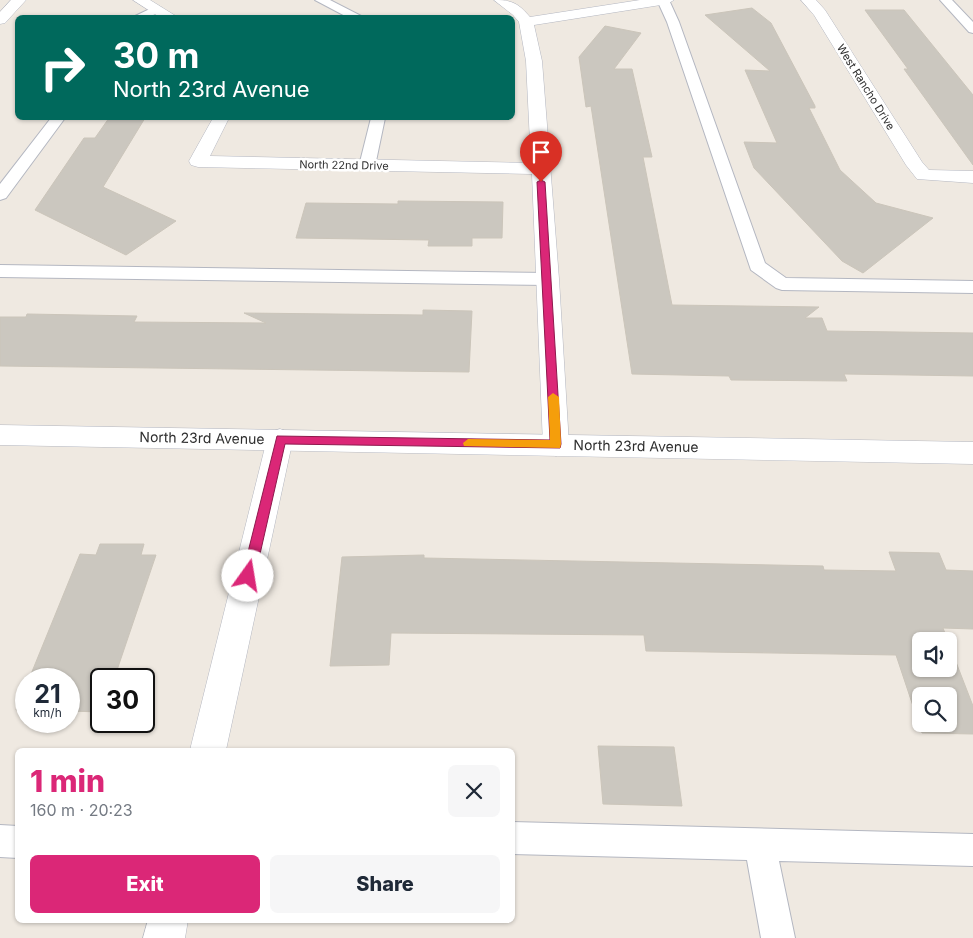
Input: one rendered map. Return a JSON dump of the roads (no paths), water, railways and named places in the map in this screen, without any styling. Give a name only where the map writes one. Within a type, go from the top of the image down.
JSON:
[{"type":"street","points":[[0,20],[19,0]]},
{"type":"street","points":[[140,0],[167,15]]},
{"type":"street","points":[[501,0],[518,12],[526,22],[534,61],[556,444]]},
{"type":"street","points":[[526,22],[664,0]]},
{"type":"street","name":"West Rancho Drive","points":[[808,0],[820,13],[915,165],[924,175],[973,177]]},
{"type":"street","name":"North 22nd Drive","points":[[220,120],[198,161],[541,169]]},
{"type":"street","name":"North 23rd Avenue","points":[[0,435],[973,453]]},
{"type":"street","points":[[208,748],[280,439]]},
{"type":"street","points":[[164,938],[167,923]]},
{"type":"lane","points":[[321,0],[353,15]]},
{"type":"lane","points":[[664,0],[674,22],[756,266],[782,284],[973,287]]},
{"type":"lane","points":[[946,0],[973,29]]},
{"type":"lane","points":[[143,15],[156,9]]},
{"type":"lane","points":[[0,195],[56,120]]},
{"type":"lane","points":[[367,166],[378,120]]},
{"type":"lane","points":[[0,271],[548,280]]},
{"type":"lane","points":[[515,838],[973,850]]},
{"type":"lane","points":[[0,841],[15,842]]},
{"type":"lane","points":[[760,844],[778,938]]}]
